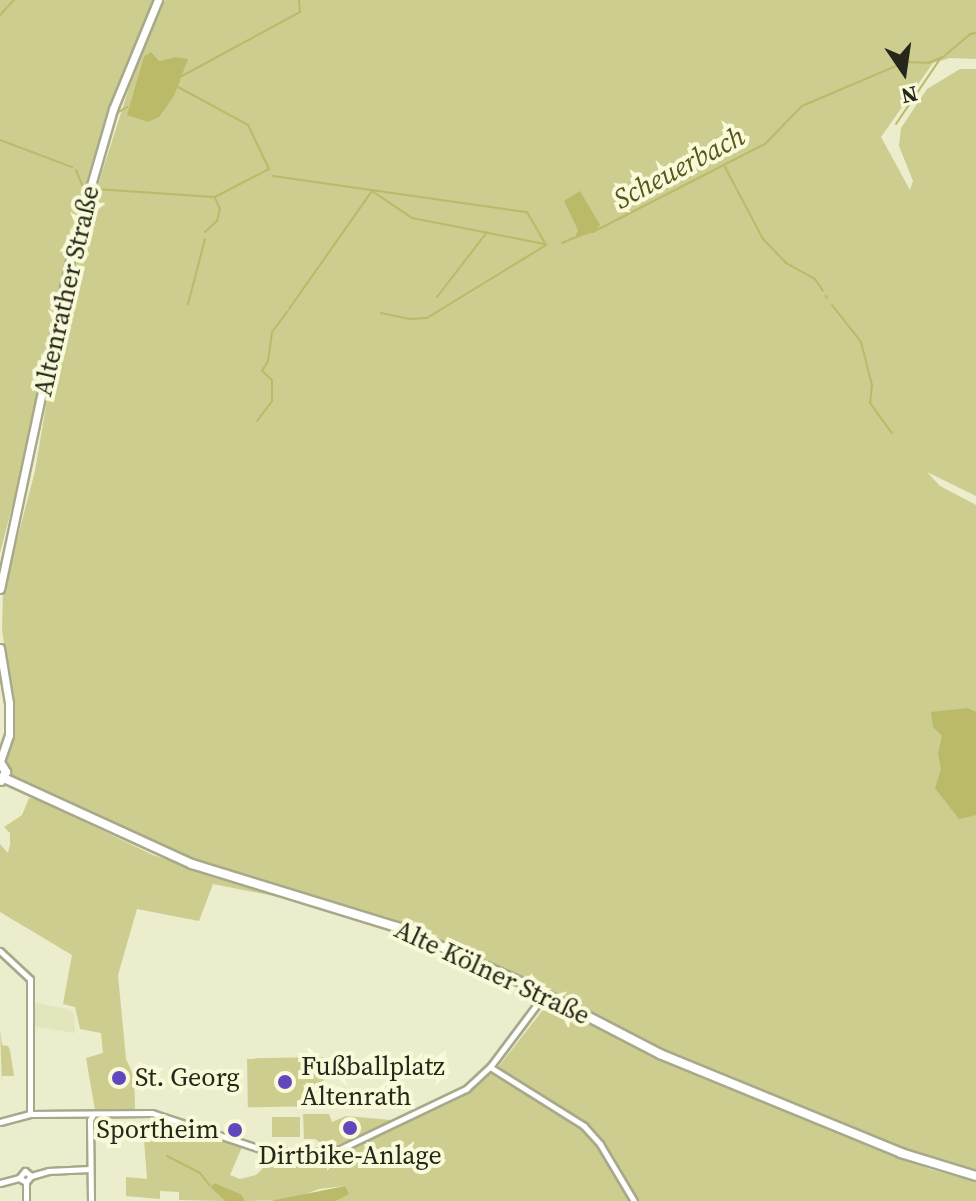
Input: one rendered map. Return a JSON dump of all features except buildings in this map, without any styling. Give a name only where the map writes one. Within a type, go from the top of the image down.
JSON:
[{"type":"main road","points":[[0,761],[6,769],[2,780]]},
{"type":"main road","name":"Alte Kölner Straße","points":[[2,780],[192,864],[397,927],[545,994],[660,1054],[727,1083],[925,1162],[976,1176]]},
{"type":"street","name":"Altenrather Straße","points":[[0,589],[69,263],[113,109],[158,0]]},
{"type":"street","points":[[0,648],[9,719],[8,744],[0,761]]},
{"type":"street","points":[[0,951],[17,963],[30,979],[30,1114]]},
{"type":"street","points":[[0,1122],[30,1114],[159,1114],[264,1150],[325,1151],[348,1145],[451,1098],[490,1067],[545,994]]},
{"type":"street","points":[[490,1067],[584,1126],[600,1144],[634,1201]]},
{"type":"street","points":[[91,1201],[90,1120],[93,1114]]},
{"type":"street","points":[[26,1201],[26,1182],[31,1176],[59,1169],[90,1169]]},
{"type":"street","points":[[0,1183],[19,1178],[25,1171],[31,1176]]},
{"type":"street","points":[[19,1178],[26,1182]]},
{"type":"shaded area","points":[[0,0],[154,0],[111,103],[65,257],[24,461],[0,553]]},
{"type":"shaded area","points":[[165,0],[976,0],[976,59],[950,58],[933,63],[881,137],[910,190],[913,181],[899,146],[901,128],[927,89],[960,69],[976,69],[976,496],[927,472],[940,486],[976,505],[976,1172],[935,1163],[665,1051],[477,955],[389,918],[198,863],[11,775],[7,761],[13,738],[13,702],[2,630],[3,593],[35,471],[64,299],[130,85]],"holes":[[[175,57],[174,96],[164,107],[159,61]]]},
{"type":"shaded area","points":[[151,52],[159,61],[175,57],[188,59],[174,96],[159,117],[148,122],[127,115],[144,57]]},
{"type":"shaded area","points":[[580,191],[600,225],[594,232],[575,238],[578,230],[564,201]]},
{"type":"shaded area","points":[[968,708],[976,712],[976,815],[959,819],[935,788],[941,769],[938,754],[942,736],[933,727],[931,712]]},
{"type":"shaded area","points":[[29,798],[37,799],[153,855],[284,898],[213,884],[199,921],[137,909],[118,975],[126,1059],[134,1076],[135,1109],[95,1110],[86,1058],[103,1053],[101,1033],[80,1029],[75,1007],[63,1004],[72,955],[0,912],[0,844],[8,853],[10,844],[10,833],[4,827],[22,815]]},
{"type":"shaded area","points":[[36,1003],[69,1009],[74,1014],[75,1033],[32,1026],[31,1006]]},
{"type":"shaded area","points":[[551,1005],[699,1077],[929,1169],[976,1182],[976,1201],[336,1201],[348,1194],[345,1186],[319,1189],[290,1200],[245,1201],[241,1194],[215,1183],[210,1187],[225,1201],[179,1200],[179,1192],[160,1191],[160,1199],[126,1196],[126,1177],[147,1179],[143,1126],[180,1139],[189,1129],[242,1147],[230,1175],[240,1179],[256,1175],[268,1163],[271,1154],[313,1156],[348,1150],[454,1101],[495,1071],[542,1011]]},
{"type":"shaded area","points":[[0,1030],[2,1045],[10,1050],[14,1076],[2,1076],[2,1085]]},
{"type":"shaded area","name":"Fußballplatz Altenrath","points":[[323,1057],[324,1106],[248,1107],[247,1058]]},
{"type":"shaded area","name":"Dirtbike-Anlage","points":[[303,1114],[329,1114],[332,1122],[346,1116],[391,1120],[360,1137],[328,1148],[315,1139],[304,1139]]},
{"type":"shaded area","points":[[272,1117],[300,1117],[300,1137],[272,1137]]},
{"type":"shaded area","points":[[215,1183],[241,1194],[245,1201],[225,1201],[210,1187]]},
{"type":"shaded area","points":[[345,1186],[349,1194],[336,1201],[270,1201]]},
{"type":"waterway","points":[[0,15],[14,0]]},
{"type":"waterway","points":[[182,76],[300,12],[299,0]]},
{"type":"waterway","name":"Scheuerbach","points":[[593,232],[765,144],[802,106],[905,62],[928,63],[943,57],[970,34],[976,33]]},
{"type":"waterway","points":[[896,124],[940,59]]},
{"type":"waterway","points":[[178,87],[248,125],[269,169]]},
{"type":"waterway","points":[[127,107],[117,113],[95,189],[215,197],[269,169]]},
{"type":"waterway","points":[[0,140],[72,167]]},
{"type":"waterway","points":[[725,167],[763,239],[786,263],[815,279],[823,291]]},
{"type":"waterway","points":[[76,170],[82,185]]},
{"type":"waterway","points":[[273,176],[527,212],[546,245]]},
{"type":"waterway","name":"Scheuerbach","points":[[372,191],[412,218],[545,244]]},
{"type":"waterway","points":[[289,309],[372,191]]},
{"type":"waterway","points":[[205,232],[217,221],[220,209],[215,198]]},
{"type":"waterway","points":[[437,297],[487,232]]},
{"type":"waterway","name":"Scheuerbach","points":[[562,243],[583,234]]},
{"type":"waterway","points":[[188,304],[205,239]]},
{"type":"waterway","points":[[381,313],[409,319],[427,318],[546,245]]},
{"type":"waterway","points":[[832,305],[861,342],[872,385],[870,403],[892,433]]},
{"type":"waterway","points":[[257,421],[272,401],[272,380],[262,371],[268,361],[272,332],[288,311]]},
{"type":"waterway","points":[[167,1156],[200,1173],[210,1186]]},
{"type":"place","name":"St. Georg","points":[[119,1078]]},
{"type":"place","name":"Fußballplatz Altenrath","points":[[285,1082]]},
{"type":"place","name":"Dirtbike-Anlage","points":[[350,1128]]},
{"type":"place","name":"Sportheim","points":[[235,1130]]}]
